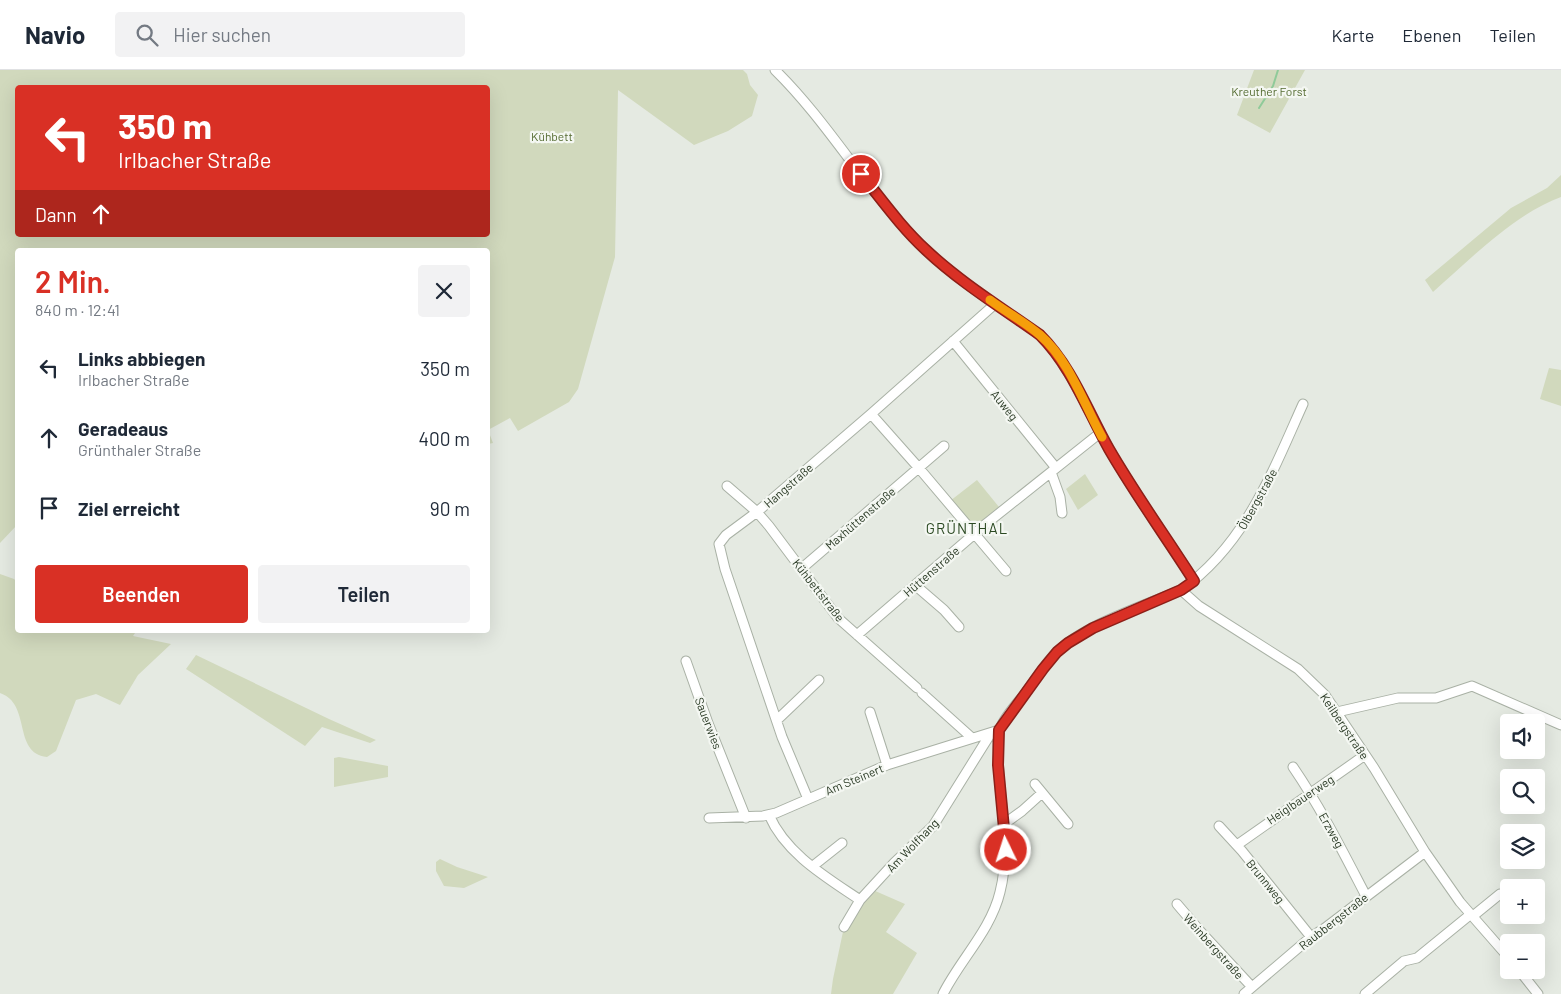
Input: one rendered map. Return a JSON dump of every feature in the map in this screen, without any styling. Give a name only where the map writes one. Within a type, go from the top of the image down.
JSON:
[{"type":"street","points":[[775,70],[806,102],[886,207],[927,251],[995,304],[1040,335],[1051,346],[1067,370],[1100,433],[1130,484],[1194,581],[1181,590]]},
{"type":"street","name":"Hangstraße","points":[[808,799],[777,720],[724,569],[719,544],[726,535],[757,512],[995,304]]},
{"type":"street","name":"Auweg","points":[[953,341],[1054,470],[1062,513]]},
{"type":"street","name":"Ölbergstraße","points":[[1194,581],[1230,545],[1246,522],[1260,497],[1303,404]]},
{"type":"street","points":[[871,414],[1006,572]]},
{"type":"street","name":"Hüttenstraße","points":[[857,635],[975,534],[1100,433]]},
{"type":"street","name":"Maxhüttenstraße","points":[[801,570],[944,446]]},
{"type":"street","name":"Kühbettstraße","points":[[727,486],[757,512],[769,526],[838,618],[971,737]]},
{"type":"street","points":[[915,586],[944,610],[959,627]]},
{"type":"street","name":"Keilbergstraße","points":[[1181,590],[1199,606],[1298,668],[1325,695],[1365,755],[1425,852],[1460,902],[1500,948]]},
{"type":"street","name":"Am Wolfhang","points":[[844,927],[860,900],[933,826],[995,731],[1057,652],[1093,628],[1181,590]]},
{"type":"street","name":"Sauerwies","points":[[686,661],[708,723],[746,818]]},
{"type":"street","points":[[777,720],[819,680]]},
{"type":"street","points":[[1337,712],[1398,698],[1436,698],[1472,686],[1561,724]]},
{"type":"street","points":[[870,712],[887,765]]},
{"type":"street","points":[[942,994],[980,935],[991,915],[1000,892],[1006,850],[995,731]]},
{"type":"street","name":"Am Steinert","points":[[709,818],[746,818],[769,815],[887,765],[995,731]]},
{"type":"street","name":"Heiglbauerweg","points":[[1236,845],[1365,755]]},
{"type":"street","name":"Erzweg","points":[[1293,767],[1331,828],[1366,896]]},
{"type":"street","points":[[1035,784],[1068,824]]},
{"type":"street","points":[[1004,824],[1042,793]]},
{"type":"street","points":[[769,815],[773,825],[784,840],[831,882],[860,900]]},
{"type":"street","name":"Brunnweg","points":[[1219,826],[1311,937]]},
{"type":"street","points":[[812,866],[842,843]]},
{"type":"street","name":"Raubbergstraße","points":[[1244,994],[1311,937],[1425,852]]},
{"type":"street","points":[[1365,994],[1404,961],[1417,958],[1500,894]]},
{"type":"street","name":"Weinbergstraße","points":[[1177,904],[1200,932],[1252,987]]},
{"type":"street","points":[[1526,979],[1538,994]]},
{"type":"green space","name":"Kühbett","points":[[0,70],[743,70],[747,74],[750,85],[758,95],[752,116],[728,131],[694,145],[618,90],[615,257],[578,389],[569,402],[518,431],[510,418],[490,429],[490,248],[15,248],[15,527],[0,543]]},
{"type":"green space","name":"Kreuther Forst","points":[[1254,70],[1305,70],[1270,133],[1237,115]]},
{"type":"green space","points":[[1561,175],[1561,197],[1544,204],[1510,226],[1477,252],[1433,292],[1425,280],[1511,208],[1547,188]]},
{"type":"green space","points":[[1549,368],[1561,370],[1561,406],[1540,399]]},
{"type":"green space","points":[[1085,474],[1098,495],[1078,510],[1066,489]]},
{"type":"green space","points":[[977,480],[999,507],[978,524],[970,524],[950,501]]},
{"type":"green space","points":[[0,574],[15,580],[15,633],[135,633],[133,636],[171,644],[138,675],[120,705],[96,694],[76,700],[56,751],[47,757],[36,754],[29,747],[16,707],[10,699],[0,693]]},
{"type":"green space","points":[[196,655],[376,740],[370,743],[322,727],[305,746],[186,669]]},
{"type":"green space","points":[[339,757],[388,766],[388,777],[334,787],[334,758]]},
{"type":"green space","points":[[440,859],[457,867],[488,877],[464,888],[444,886],[436,871],[436,862]]},
{"type":"green space","points":[[873,890],[905,904],[886,932],[917,953],[893,994],[831,994],[844,927]]},
{"type":"waterway","points":[[1259,108],[1273,86],[1278,70]]},
{"type":"slow traffic","points":[[990,300],[1040,335],[1051,346],[1061,359],[1102,437]]},
{"type":"district","name":"GRÜNTHAL","points":[[967,528]]},
{"type":"route","points":[[861,174],[886,207],[927,251],[946,268],[1040,335],[1051,346],[1061,359],[1100,433],[1130,484],[1194,581],[1181,590],[1093,628],[1068,643],[1057,652],[999,730],[998,765],[1006,850]]}]
